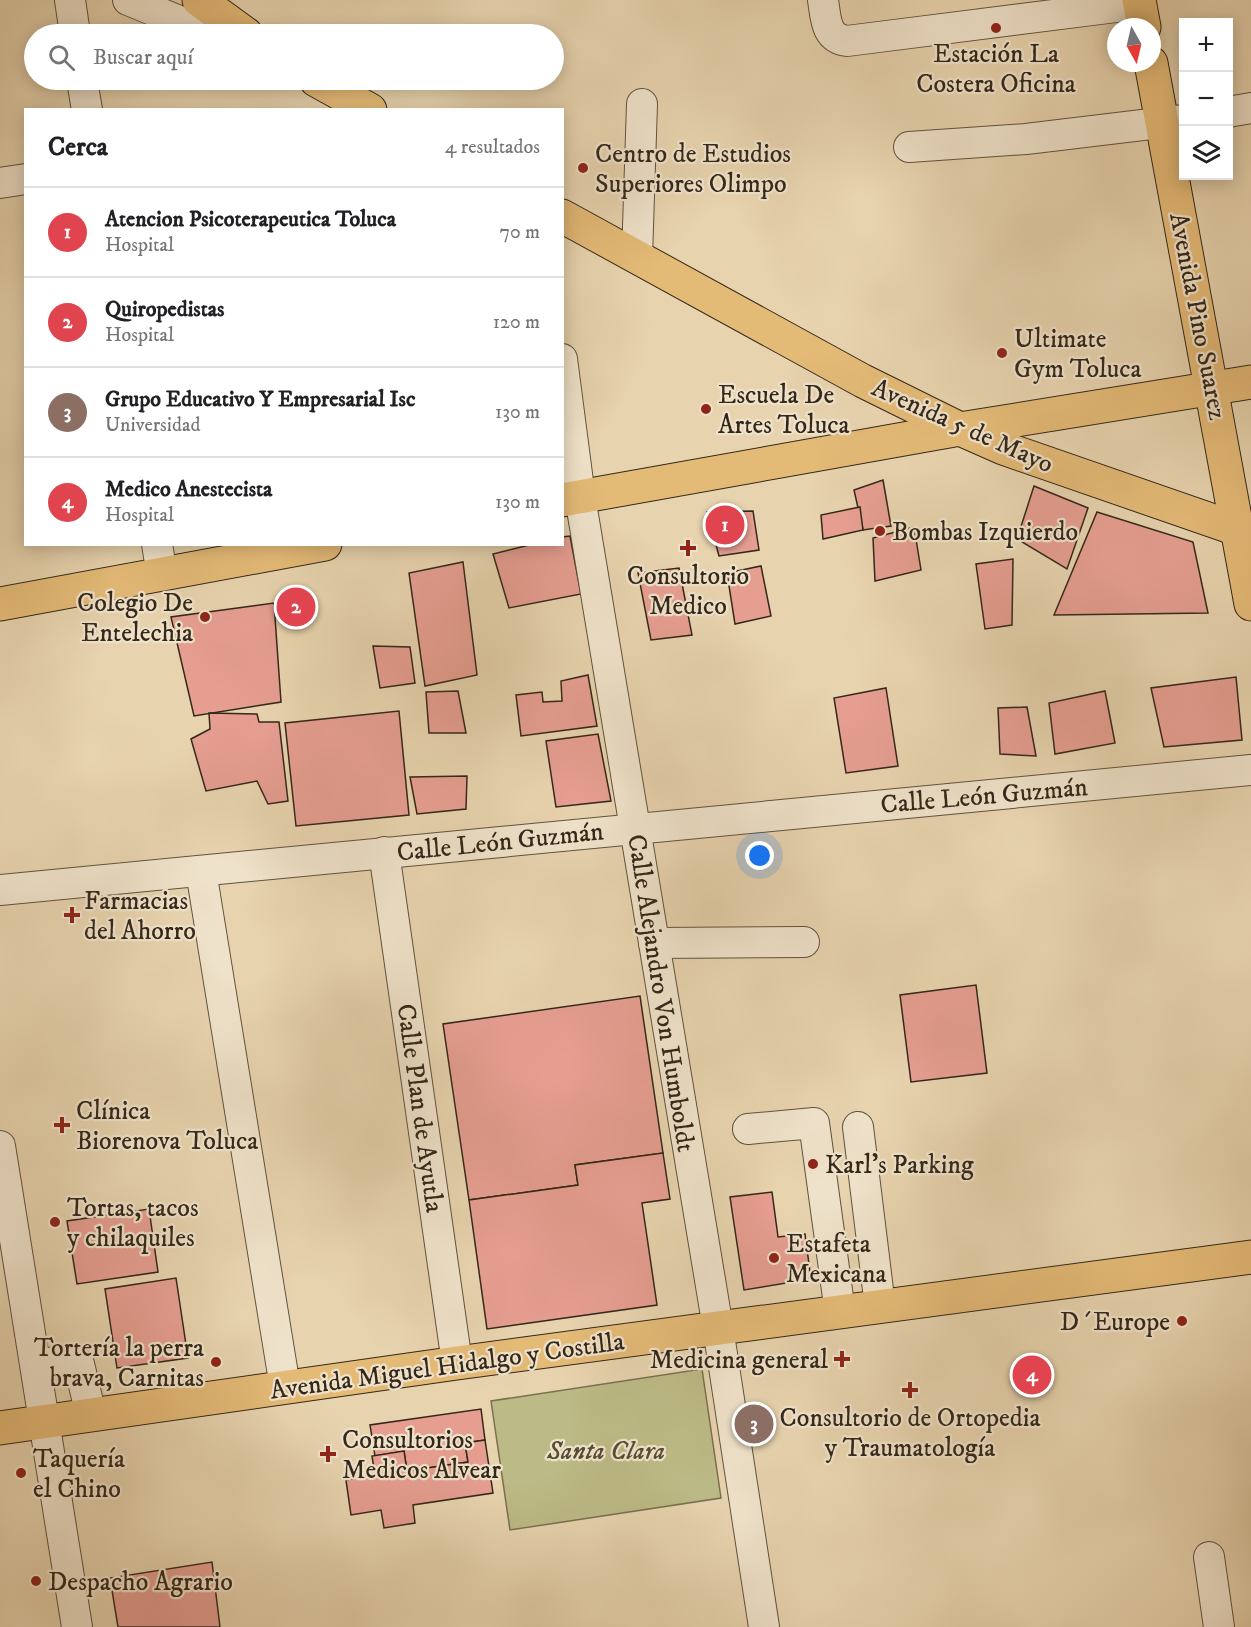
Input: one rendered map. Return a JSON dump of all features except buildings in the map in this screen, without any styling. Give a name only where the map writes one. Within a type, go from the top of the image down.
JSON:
[{"type":"main road","points":[[199,0],[232,24]]},
{"type":"main road","name":"Avenida Pino Suarez","points":[[1154,72],[1173,122],[1212,388],[1245,532],[1251,604]]},
{"type":"main road","points":[[334,90],[366,108]]},
{"type":"main road","name":"Avenida 5 de Mayo","points":[[564,217],[910,406],[1004,448],[1245,532]]},
{"type":"main road","points":[[571,498],[960,429],[1251,381]]},
{"type":"main road","points":[[0,604],[159,560],[304,546]]},
{"type":"main road","name":"Avenida Miguel Hidalgo y Costilla","points":[[0,1428],[457,1363],[1251,1257]]},
{"type":"street","points":[[70,0],[74,24]]},
{"type":"street","points":[[823,0],[827,29],[839,40],[1141,10]]},
{"type":"street","points":[[135,1],[188,24]]},
{"type":"street","points":[[84,90],[87,108]]},
{"type":"street","points":[[637,257],[642,104]]},
{"type":"street","points":[[1233,111],[1251,108]]},
{"type":"street","points":[[909,147],[1026,139],[1173,122]]},
{"type":"street","points":[[0,183],[24,179]]},
{"type":"street","name":"Calle Alejandro Von Humboldt","points":[[564,390],[571,498],[635,828],[718,1328],[764,1627]]},
{"type":"street","name":"Calle León Guzmán","points":[[0,890],[1251,770]]},
{"type":"street","name":"Calle Plan de Ayutla","points":[[384,852],[457,1363]]},
{"type":"street","points":[[201,871],[285,1387]]},
{"type":"street","points":[[654,943],[804,942]]},
{"type":"street","points":[[748,1129],[814,1123],[840,1312]]},
{"type":"street","points":[[858,1127],[880,1306]]},
{"type":"street","points":[[0,1146],[37,1364],[77,1627]]},
{"type":"street","points":[[37,1364],[71,1360],[79,1364],[91,1415]]},
{"type":"street","points":[[1209,1557],[1219,1627]]},
{"type":"green space","name":"Santa Clara","points":[[702,1369],[721,1498],[510,1530],[491,1401]]},
{"type":"place","name":"Estación La Costera Oficina","points":[[996,28]]},
{"type":"place","name":"Centro de Estudios Superiores Olimpo","points":[[583,168]]},
{"type":"place","name":"Ultimate Gym Toluca","points":[[1002,353]]},
{"type":"place","name":"Escuela De Artes Toluca","points":[[706,409]]},
{"type":"place","name":"Atencion Psicoterapeutica Toluca","points":[[725,525]]},
{"type":"place","name":"Bombas Izquierdo","points":[[880,531]]},
{"type":"place","name":"Consultorio Medico","points":[[688,548]]},
{"type":"place","name":"Quiropedistas","points":[[296,607]]},
{"type":"place","name":"Colegio De Entelechia","points":[[205,617]]},
{"type":"place","name":"Farmacias del Ahorro","points":[[72,915]]},
{"type":"place","name":"Clínica Biorenova Toluca","points":[[62,1125]]},
{"type":"place","name":"Karl's Parking","points":[[813,1164]]},
{"type":"place","name":"Tortas, tacos y chilaquiles","points":[[55,1222]]},
{"type":"place","name":"Estafeta Mexicana","points":[[774,1258]]},
{"type":"place","name":"D´Europe","points":[[1182,1321]]},
{"type":"place","name":"Medicina general","points":[[842,1359]]},
{"type":"place","name":"Tortería la perra brava, Carnitas","points":[[216,1362]]},
{"type":"place","name":"Medico Anestecista","points":[[1032,1375]]},
{"type":"place","name":"Consultorio de Ortopedia y Traumatología","points":[[910,1390]]},
{"type":"place","name":"Grupo Educativo Y Empresarial Isc","points":[[754,1424]]},
{"type":"place","name":"Consultorios Medicos Alvear","points":[[328,1454]]},
{"type":"place","name":"Taquería el Chino","points":[[21,1473]]},
{"type":"place","name":"Despacho Agrario","points":[[36,1581]]}]
